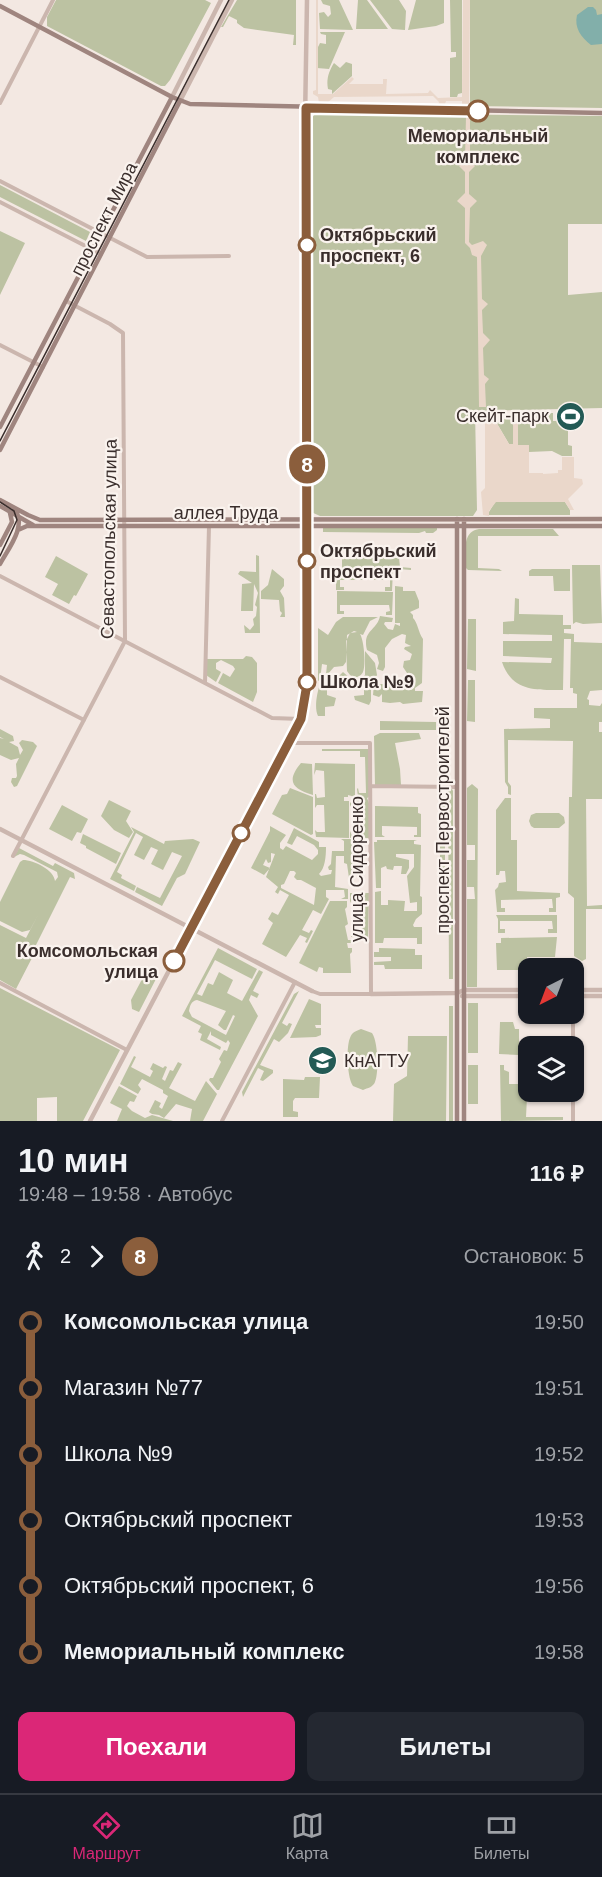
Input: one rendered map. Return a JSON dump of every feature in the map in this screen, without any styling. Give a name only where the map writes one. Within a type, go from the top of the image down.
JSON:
[{"type":"main road","points":[[0,6],[172,97],[199,106],[602,113]]},
{"type":"main road","name":"проспект Мира","points":[[0,427],[172,97]]},
{"type":"main road","name":"проспект Мира","points":[[0,450],[180,101]]},
{"type":"main road","name":"аллея Труда","points":[[0,500],[7,507]]},
{"type":"main road","name":"аллея Труда","points":[[0,506],[40,520],[602,519]]},
{"type":"main road","points":[[0,564],[18,530],[20,518],[17,512],[7,507]]},
{"type":"main road","points":[[0,544],[12,522],[7,507]]},
{"type":"main road","name":"аллея Труда","points":[[20,518],[35,526],[602,526]]},
{"type":"main road","name":"проспект Первостроителей","points":[[457,519],[457,1121]]},
{"type":"main road","name":"проспект Первостроителей","points":[[464,519],[464,1121]]},
{"type":"main road","points":[[18,530],[35,526]]},
{"type":"main road","points":[[457,572],[464,572]]},
{"type":"main road","points":[[457,617],[464,617]]},
{"type":"main road","points":[[457,667],[464,667]]},
{"type":"main road","points":[[457,726],[464,726]]},
{"type":"main road","points":[[457,787],[464,787]]},
{"type":"main road","points":[[457,890],[464,890]]},
{"type":"main road","points":[[457,898],[464,898]]},
{"type":"main road","points":[[457,936],[464,936]]},
{"type":"main road","points":[[457,1060],[464,1060]]},
{"type":"main road","points":[[457,1109],[464,1109]]},
{"type":"street","points":[[0,103],[53,0]]},
{"type":"street","name":"проспект Мира","points":[[172,97],[221,0]]},
{"type":"street","name":"проспект Мира","points":[[180,101],[232,0]]},
{"type":"street","points":[[90,1121],[301,719],[306,690],[307,0]]},
{"type":"street","points":[[0,181],[147,257],[229,256]]},
{"type":"street","points":[[0,202],[101,255]]},
{"type":"street","name":"Севастопольская улица","points":[[13,856],[125,641],[123,333],[66,300]]},
{"type":"street","points":[[0,345],[43,367]]},
{"type":"street","points":[[205,683],[209,526]]},
{"type":"street","points":[[0,576],[272,718],[301,719]]},
{"type":"street","points":[[0,677],[84,720]]},
{"type":"street","name":"улица Сидоренко","points":[[288,743],[370,744],[371,994]]},
{"type":"street","points":[[370,786],[457,787]]},
{"type":"street","points":[[0,829],[320,994],[518,990]]},
{"type":"street","points":[[222,1121],[295,982]]},
{"type":"street","points":[[0,983],[127,1050]]},
{"type":"street","points":[[584,990],[602,990]]},
{"type":"street","points":[[457,993],[464,997],[518,996]]},
{"type":"street","points":[[584,997],[602,996]]},
{"type":"street","points":[[573,1102],[573,1121]]},
{"type":"green space","points":[[56,0],[205,0],[211,3],[170,80],[165,86],[161,86],[47,26],[47,17]]},
{"type":"green space","points":[[237,0],[296,0],[296,45],[293,45],[294,35],[244,28],[237,23],[237,20],[229,16],[221,27]]},
{"type":"green space","points":[[321,0],[339,0],[353,30],[320,29],[319,13],[324,12],[328,17],[331,14],[330,6],[323,4]]},
{"type":"green space","points":[[358,0],[367,0],[388,29],[356,29]]},
{"type":"green space","points":[[370,0],[399,0],[406,11],[405,30],[392,29]]},
{"type":"green space","points":[[416,0],[444,0],[444,23],[408,30]]},
{"type":"green space","points":[[450,0],[462,0],[462,93],[457,97],[450,97],[450,58],[456,57],[456,52],[451,52]]},
{"type":"green space","points":[[470,0],[602,0],[602,108],[470,106]]},
{"type":"green space","points":[[320,32],[345,32],[329,69],[317,68],[317,49],[320,43],[326,44],[326,35]]},
{"type":"green space","points":[[346,62],[352,64],[352,76],[332,94],[332,90],[328,89],[327,85],[331,69],[334,63],[340,68]]},
{"type":"green space","points":[[316,113],[602,116],[602,224],[568,224],[568,295],[602,292],[602,408],[475,411],[477,510],[473,516],[320,516],[311,512],[309,121]]},
{"type":"green space","points":[[0,185],[90,232],[86,241],[0,197]]},
{"type":"green space","points":[[0,231],[25,243],[0,295]]},
{"type":"green space","points":[[553,413],[553,421],[565,421],[568,424],[568,445],[572,446],[572,456],[562,456],[552,451],[529,452],[529,446],[518,445],[518,414]]},
{"type":"green space","points":[[492,415],[513,415],[514,444],[509,444]]},
{"type":"green space","points":[[495,502],[565,502],[570,515],[489,515]]},
{"type":"green space","points":[[323,527],[437,527],[437,530],[433,533],[425,531],[419,533],[323,532]]},
{"type":"green space","points":[[479,529],[553,529],[559,536],[478,536],[478,568],[502,571],[468,570],[466,568],[467,539],[469,534]]},
{"type":"green space","points":[[256,555],[259,556],[260,633],[245,633],[244,625],[250,630],[254,625],[258,593],[254,584],[253,611],[241,611],[242,584],[252,583],[238,574],[240,571],[256,572]]},
{"type":"green space","points":[[56,556],[88,574],[69,604],[52,595],[58,584],[45,577]]},
{"type":"green space","points":[[342,557],[399,558],[400,567],[411,568],[411,570],[399,569],[399,566],[396,566],[393,570],[392,591],[385,591],[385,587],[390,587],[390,580],[340,580],[340,587],[344,587],[344,590],[336,590],[336,570],[342,570]]},
{"type":"green space","points":[[572,565],[600,565],[602,623],[576,622],[573,624]]},
{"type":"green space","points":[[272,569],[284,579],[284,586],[280,591],[284,598],[285,617],[280,617],[282,613],[279,600],[261,599],[261,591],[268,585]]},
{"type":"green space","points":[[532,569],[570,569],[570,591],[554,591],[553,576],[529,576],[529,571]]},
{"type":"green space","points":[[395,586],[403,587],[403,591],[415,591],[419,601],[419,608],[410,612],[423,639],[422,683],[415,688],[415,691],[423,691],[422,702],[403,704],[382,702],[382,694],[379,697],[373,695],[374,684],[394,684],[396,681],[410,683],[405,678],[407,673],[403,667],[404,661],[410,660],[412,654],[404,649],[411,646],[405,643],[406,635],[402,634],[392,639],[385,648],[383,671],[377,669],[379,663],[377,655],[367,650],[366,638],[380,616],[393,618],[392,622],[384,624],[388,629],[393,630],[395,624],[400,626],[400,623],[395,623]]},
{"type":"green space","points":[[337,591],[393,592],[392,615],[386,615],[386,612],[390,611],[389,605],[340,605],[340,611],[344,611],[344,614],[337,614]]},
{"type":"green space","points":[[515,598],[519,599],[519,614],[563,615],[563,625],[571,625],[571,629],[564,629],[564,633],[574,634],[574,642],[602,643],[602,690],[590,691],[587,699],[589,705],[600,706],[602,703],[602,722],[599,722],[599,732],[602,732],[602,799],[586,799],[587,906],[602,905],[602,909],[586,909],[586,959],[584,960],[584,958],[574,956],[574,898],[568,893],[569,797],[572,797],[573,741],[508,740],[508,782],[511,786],[511,795],[508,794],[505,782],[504,729],[550,728],[550,719],[534,718],[534,708],[577,708],[577,694],[573,693],[573,688],[570,688],[571,639],[564,639],[563,690],[526,687],[512,679],[502,662],[551,663],[552,658],[503,656],[503,641],[552,641],[552,635],[503,634],[503,622],[514,621]]},
{"type":"green space","points":[[343,617],[378,617],[370,621],[363,635],[360,634],[364,653],[363,672],[355,678],[350,675],[347,671],[346,652],[346,662],[343,666],[334,667],[327,675],[327,665],[322,664],[318,681],[318,628],[328,635],[336,622]]},
{"type":"green space","points":[[468,619],[476,619],[476,671],[467,669]]},
{"type":"green space","points":[[365,651],[375,663],[377,675],[371,686],[369,705],[355,700],[354,696],[364,695],[364,686],[338,685],[333,682],[343,672],[351,679],[362,678],[365,675]]},
{"type":"green space","points":[[246,656],[252,657],[257,663],[257,692],[253,702],[218,683],[223,673],[230,677],[235,669],[233,666],[221,660],[216,663],[216,669],[221,672],[216,682],[206,675],[207,659],[243,659]]},
{"type":"green space","points":[[326,680],[330,683],[327,687],[327,695],[336,698],[334,706],[325,707],[325,716],[318,716],[316,705],[318,692],[320,684]]},
{"type":"green space","points":[[468,680],[475,680],[475,722],[467,721]]},
{"type":"green space","points":[[380,721],[436,722],[436,730],[380,730]]},
{"type":"green space","points":[[0,729],[13,736],[14,741],[9,742],[18,747],[20,755],[23,750],[19,743],[22,740],[33,742],[37,746],[17,786],[14,787],[11,782],[12,778],[17,776],[16,764],[19,758],[11,760],[0,755],[0,738],[4,739],[0,737]]},
{"type":"green space","points":[[380,733],[419,733],[421,739],[395,743],[401,785],[375,785],[374,736]]},
{"type":"green space","points":[[322,749],[369,749],[369,797],[367,798],[369,838],[350,838],[350,831],[352,836],[359,835],[359,803],[352,803],[350,807],[350,803],[358,797],[358,788],[359,793],[366,793],[365,757],[360,757],[360,751],[322,751]]},
{"type":"green space","points":[[301,763],[312,764],[313,795],[300,790],[294,784],[296,769]]},
{"type":"green space","points":[[315,763],[355,764],[355,797],[348,795],[344,797],[344,801],[349,801],[349,838],[316,837],[315,830],[325,832],[324,805],[317,805],[315,808],[315,794],[317,798],[325,797],[324,771],[316,770],[314,775]]},
{"type":"green space","points":[[472,784],[478,789],[477,987],[467,987],[467,899],[475,899],[474,887],[467,887],[467,860],[475,860],[475,845],[467,845],[467,788]]},
{"type":"green space","points":[[290,788],[313,797],[313,834],[311,835],[272,814],[282,795],[287,794]]},
{"type":"green space","points":[[448,788],[453,791],[453,979],[449,979]]},
{"type":"green space","points":[[505,798],[511,798],[511,840],[517,840],[517,891],[560,893],[560,897],[556,898],[556,912],[549,912],[549,908],[553,908],[552,899],[501,900],[501,908],[505,908],[505,912],[497,912],[495,890],[499,883],[506,882],[505,871],[500,871],[499,875],[496,875],[496,810]]},
{"type":"green space","points":[[109,800],[131,811],[126,821],[133,832],[129,838],[114,830],[101,816]]},
{"type":"green space","points":[[440,801],[445,801],[445,883],[440,883]]},
{"type":"green space","points":[[62,805],[88,819],[81,833],[77,832],[72,841],[49,829]]},
{"type":"green space","points":[[375,806],[418,807],[418,813],[421,814],[421,837],[414,837],[417,835],[417,827],[382,826],[382,835],[385,837],[375,837]]},
{"type":"green space","points":[[559,813],[564,817],[565,823],[559,828],[534,828],[529,821],[531,815]]},
{"type":"green space","points":[[270,826],[286,835],[280,843],[280,848],[283,850],[286,846],[312,860],[318,854],[314,845],[297,836],[292,845],[287,843],[294,828],[319,842],[319,847],[326,847],[325,862],[319,874],[321,876],[331,874],[332,870],[328,867],[331,864],[332,851],[344,851],[344,841],[341,839],[353,839],[352,885],[350,885],[344,856],[336,856],[335,887],[348,889],[348,899],[341,899],[345,897],[344,890],[326,890],[326,897],[329,899],[321,914],[313,910],[302,930],[309,933],[313,931],[307,943],[305,942],[307,938],[300,935],[286,957],[262,944],[273,923],[268,919],[272,912],[278,915],[289,895],[280,890],[278,894],[275,892],[278,887],[266,877],[269,869],[264,875],[251,868],[270,831]],"holes":[[[271,853],[275,854],[270,868],[263,865],[266,859],[268,863],[271,862]],[[290,871],[294,871],[296,873],[294,877],[297,880],[316,888],[314,905],[281,888]]]},
{"type":"green space","points":[[131,827],[164,844],[165,841],[193,839],[200,842],[185,874],[177,878],[162,906],[135,892],[137,887],[160,898],[182,856],[172,852],[163,870],[151,864],[158,850],[151,847],[144,860],[134,855],[143,837],[136,833],[117,872],[122,875],[121,878],[136,886],[134,891],[110,879],[134,832]]},
{"type":"green space","points":[[83,834],[121,853],[116,864],[80,843]]},
{"type":"green space","points":[[377,840],[417,840],[414,844],[421,845],[422,914],[413,925],[422,927],[422,944],[417,944],[417,938],[384,938],[383,943],[375,943],[375,892],[381,891],[381,905],[388,905],[388,900],[405,901],[404,911],[417,911],[417,902],[410,903],[407,876],[414,867],[414,854],[396,854],[396,857],[409,860],[406,874],[401,874],[402,866],[394,866],[393,870],[387,869],[386,866],[381,868],[381,888],[376,888],[374,842]]},
{"type":"green space","points":[[19,848],[53,866],[55,863],[74,873],[75,879],[70,877],[16,989],[0,980],[0,925],[26,938],[38,915],[30,930],[22,932],[0,921],[0,902],[23,860],[43,866],[51,873],[55,881],[58,877],[57,872],[24,855],[14,857]]},
{"type":"green space","points":[[350,893],[369,893],[368,937],[351,937],[351,930],[353,934],[359,933],[359,899],[352,899],[350,903]]},
{"type":"green space","points":[[330,901],[347,901],[345,909],[348,924],[345,926],[348,940],[352,940],[352,943],[347,943],[348,948],[352,948],[351,973],[323,973],[323,968],[319,967],[317,972],[299,963]]},
{"type":"green space","points":[[496,915],[557,915],[557,933],[548,933],[548,929],[553,929],[552,921],[500,921],[500,929],[505,929],[505,933],[498,933]]},
{"type":"green space","points":[[557,937],[555,957],[518,958],[518,970],[497,970],[496,943],[501,943],[501,938]]},
{"type":"green space","points":[[218,948],[257,969],[252,979],[215,960],[197,994],[202,996],[208,983],[213,985],[219,972],[233,980],[227,993],[242,1001],[259,970],[263,972],[253,991],[259,994],[257,998],[251,995],[249,1000],[258,1016],[219,1090],[209,1080],[213,1078],[221,1062],[219,1059],[224,1050],[227,1051],[230,1043],[228,1040],[226,1043],[211,1035],[211,1031],[207,1039],[221,1047],[220,1050],[200,1040],[202,1034],[198,1032],[201,1026],[182,1016]],"holes":[[[197,1000],[226,1011],[218,1025],[224,1030],[233,1015],[235,1016],[226,1035],[192,1017],[189,1011],[192,1003]]]},
{"type":"green space","points":[[379,948],[415,949],[415,955],[422,955],[422,969],[385,969],[384,965],[374,965],[374,962],[391,961],[391,957],[374,957],[374,952],[379,952]]},
{"type":"green space","points":[[148,968],[156,972],[157,977],[139,1012],[132,1009],[131,1000]]},
{"type":"green space","points":[[0,988],[120,1050],[83,1121],[57,1121],[57,1097],[37,1098],[37,1121],[0,1121]]},
{"type":"green space","points":[[299,991],[282,1023],[287,1026],[289,1023],[292,1024],[288,1033],[279,1042],[274,1039],[260,1065],[273,1070],[273,1073],[263,1081],[260,1080],[264,1071],[258,1068],[243,1097],[242,1092],[294,994]]},
{"type":"green space","points":[[309,999],[321,1004],[321,1025],[315,1025],[316,1028],[321,1028],[321,1035],[290,1038]]},
{"type":"green space","points":[[468,1003],[478,1003],[478,1053],[468,1053]]},
{"type":"green space","points":[[449,1006],[453,1006],[453,1121],[449,1121]]},
{"type":"green space","points":[[500,1022],[513,1022],[515,1029],[519,1029],[518,1055],[499,1054]]},
{"type":"green space","points":[[361,1029],[372,1033],[376,1043],[377,1057],[375,1082],[363,1090],[353,1086],[349,1076],[348,1062],[350,1038],[353,1033]]},
{"type":"green space","points":[[408,1036],[447,1036],[446,1121],[393,1121],[394,1084],[407,1076]]},
{"type":"green space","points":[[134,1056],[136,1057],[131,1067],[150,1077],[153,1063],[163,1068],[167,1067],[162,1079],[165,1081],[170,1070],[173,1071],[178,1062],[182,1064],[169,1088],[195,1101],[206,1081],[217,1094],[203,1121],[190,1121],[192,1109],[176,1104],[164,1118],[149,1112],[155,1100],[161,1103],[159,1107],[162,1109],[168,1096],[163,1093],[163,1090],[142,1079],[138,1085],[141,1089],[138,1094],[120,1084]]},
{"type":"green space","points":[[468,1065],[478,1065],[478,1104],[468,1104]]},
{"type":"green space","points":[[500,1065],[504,1065],[504,1070],[509,1072],[509,1084],[518,1084],[518,1102],[527,1102],[526,1117],[563,1117],[563,1120],[501,1121]]},
{"type":"green space","points":[[305,1077],[320,1077],[319,1098],[295,1098],[293,1111],[298,1112],[298,1117],[283,1117],[283,1079],[304,1080]]},
{"type":"green space","points":[[119,1086],[137,1096],[134,1102],[130,1101],[127,1106],[132,1111],[145,1118],[152,1115],[173,1121],[117,1121],[122,1109],[110,1103]]},
{"type":"shaded area","points":[[316,0],[318,0],[318,94],[333,94],[352,77],[354,79],[349,84],[383,84],[383,79],[387,79],[386,94],[428,93],[430,90],[438,98],[462,97],[463,0],[470,0],[469,106],[462,106],[462,101],[446,101],[445,104],[438,106],[439,102],[433,96],[334,97],[326,104],[319,103],[318,97],[313,94],[316,90]]},
{"type":"shaded area","points":[[466,116],[470,116],[470,160],[475,166],[469,172],[469,194],[477,201],[470,208],[469,242],[472,245],[483,241],[487,245],[481,256],[482,299],[488,304],[482,310],[483,333],[490,340],[483,348],[484,375],[489,379],[485,384],[486,407],[479,407],[477,257],[472,255],[465,243],[465,208],[457,201],[465,193],[465,172],[459,166],[465,160]]},
{"type":"shaded area","points":[[485,414],[518,414],[518,445],[529,445],[529,473],[558,473],[558,470],[562,470],[562,457],[574,457],[574,478],[582,479],[583,484],[568,499],[574,510],[570,510],[565,502],[496,502],[489,511],[489,516],[483,515],[481,492],[485,488]],"holes":[[[492,415],[513,415],[513,444],[509,444]]]},
{"type":"water","points":[[588,7],[593,7],[597,15],[602,14],[602,44],[591,45],[577,28],[577,15]]},
{"type":"tram line","points":[[0,441],[229,0]]},
{"type":"tram line","points":[[0,502],[14,511],[17,520],[0,556]]},
{"type":"bus line","name":"8","points":[[174,961],[301,719],[304,706],[307,672],[306,108],[478,111]]},
{"type":"place","name":"Мемориальный комплекс","points":[[478,111]]},
{"type":"place","name":"Октябрьский проспект, 6","points":[[307,245]]},
{"type":"place","name":"Скейт-парк","points":[[570,416]]},
{"type":"place","name":"Октябрьский проспект","points":[[307,561]]},
{"type":"place","name":"Школа №9","points":[[307,682]]},
{"type":"place","name":"Комсомольская улица","points":[[174,961]]},
{"type":"place","name":"КнАГТУ","points":[[323,1061]]}]
